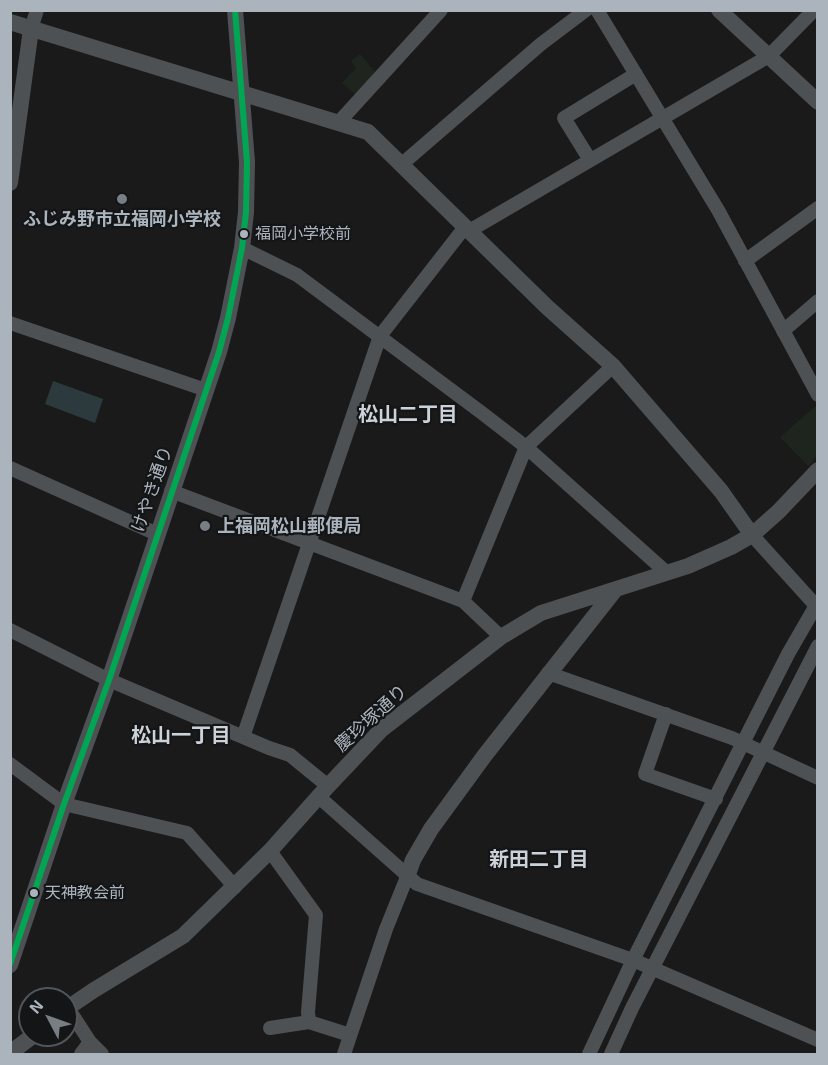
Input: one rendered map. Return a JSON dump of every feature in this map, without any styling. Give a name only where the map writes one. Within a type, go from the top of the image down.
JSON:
[{"type":"street","points":[[12,174],[31,29],[37,10]]},
{"type":"street","name":"けやき通り","points":[[10,965],[15,939],[109,680],[228,318],[242,248],[246,212],[247,162],[235,10]]},
{"type":"street","points":[[339,122],[441,10]]},
{"type":"street","points":[[402,164],[541,44],[586,10]]},
{"type":"street","points":[[597,10],[718,210],[818,395]]},
{"type":"street","points":[[719,10],[818,102]]},
{"type":"street","points":[[243,737],[380,336],[467,229],[769,56],[814,10]]},
{"type":"street","points":[[10,22],[368,132],[547,306],[613,366],[721,491],[752,535],[817,605],[788,654],[633,960],[589,1054]]},
{"type":"street","points":[[590,160],[564,118],[636,74]]},
{"type":"street","points":[[745,261],[818,208]]},
{"type":"street","points":[[242,248],[297,274],[526,447],[666,572]]},
{"type":"street","points":[[783,331],[818,301]]},
{"type":"street","points":[[10,323],[206,390]]},
{"type":"street","points":[[463,601],[526,447],[613,366]]},
{"type":"street","points":[[10,468],[157,534]]},
{"type":"street","name":"慶珍塚通り","points":[[78,1001],[183,936],[270,851],[381,730],[501,637],[541,613],[711,557],[752,535],[778,512],[818,470]]},
{"type":"street","points":[[171,491],[463,601],[501,637]]},
{"type":"street","points":[[344,1054],[386,929],[417,852],[485,755],[615,589]]},
{"type":"street","points":[[10,630],[109,680],[290,755],[407,877],[429,889],[516,917],[633,960],[818,1040]]},
{"type":"street","points":[[611,1054],[818,646]]},
{"type":"street","points":[[548,673],[744,744],[818,778]]},
{"type":"street","points":[[666,714],[645,774],[716,799]]},
{"type":"street","points":[[10,764],[64,804],[187,833],[235,887]]},
{"type":"street","points":[[270,851],[316,915],[309,1022]]},
{"type":"street","points":[[270,1028],[309,1022],[350,1035]]},
{"type":"street","points":[[78,1025],[102,1054]]},
{"type":"street","points":[[81,1054],[90,1042]]},
{"type":"shaded area","points":[[360,54],[376,73],[356,95],[342,83],[356,68],[351,61]]},
{"type":"shaded area","points":[[53,381],[103,399],[95,423],[45,404]]},
{"type":"shaded area","points":[[817,405],[817,455],[809,467],[780,437]]},
{"type":"transit line","points":[[10,964],[109,680],[219,352],[228,318],[242,248],[246,212],[247,162],[235,10]]},
{"type":"place","name":"ふじみ野市立福岡小学校","points":[[122,199]]},
{"type":"place","name":"福岡小学校前","points":[[244,234]]},
{"type":"place","name":"上福岡松山郵便局","points":[[205,526]]},
{"type":"place","name":"天神教会前","points":[[34,893]]},
{"type":"district","name":"松山二丁目","points":[[408,414]]},
{"type":"district","name":"松山一丁目","points":[[181,735]]},
{"type":"district","name":"新田二丁目","points":[[539,859]]}]
